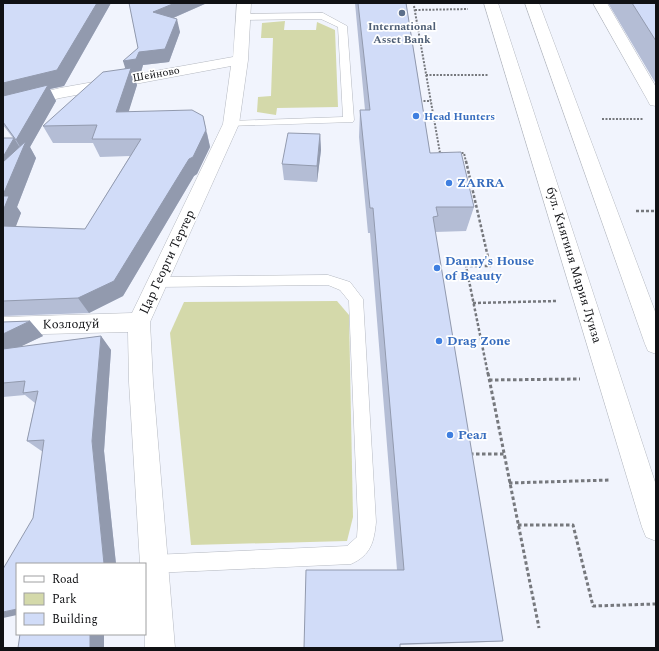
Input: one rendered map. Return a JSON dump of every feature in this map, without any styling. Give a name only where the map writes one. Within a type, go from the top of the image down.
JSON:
[{"type":"street","points":[[532,3],[656,344]]},
{"type":"street","points":[[600,3],[656,101]]},
{"type":"street","name":"бул. Княгиня Мария Луиза","points":[[482,6],[656,527]]},
{"type":"street","name":"Цар Георги Тертер","points":[[160,648],[141,382],[139,322],[231,124],[240,60],[244,10]]},
{"type":"street","name":"Шейново","points":[[3,107],[91,86],[240,60]]},
{"type":"street","name":"Козлодуй","points":[[3,326],[139,322]]},
{"type":"lane","points":[[231,124],[349,120],[342,26],[323,16],[244,10]]},
{"type":"lane","points":[[153,564],[351,554],[366,541],[367,522],[356,299],[345,286],[328,280],[158,282]]},
{"type":"path","points":[[448,153],[440,152],[414,8],[482,6]]},
{"type":"path","points":[[426,75],[472,75]]},
{"type":"path","points":[[414,101],[431,101]]},
{"type":"path","points":[[595,120],[648,119]]},
{"type":"path","points":[[456,153],[464,153],[490,266],[466,266],[539,628]]},
{"type":"path","points":[[634,211],[656,211]]},
{"type":"path","points":[[473,303],[558,301]]},
{"type":"path","points":[[489,380],[582,379]]},
{"type":"path","points":[[467,454],[504,454]]},
{"type":"path","points":[[509,482],[618,480]]},
{"type":"path","points":[[518,525],[573,525],[592,606],[655,604]]},
{"type":"green space","points":[[285,21],[284,30],[316,30],[317,22],[335,30],[338,107],[277,108],[276,115],[257,112],[258,97],[271,96],[273,38],[261,38],[262,23]]},
{"type":"green space","points":[[337,301],[349,315],[353,517],[347,541],[191,545],[170,333],[184,302]]},
{"type":"building","points":[[3,3],[97,3],[57,70],[3,83]]},
{"type":"building","points":[[129,3],[175,3],[153,12],[177,19],[165,49],[139,52],[136,59],[123,61],[138,48]]},
{"type":"building","points":[[358,3],[406,3],[430,153],[461,152],[474,207],[436,207],[438,216],[433,217],[503,641],[400,644],[400,648],[304,648],[306,570],[404,570],[373,208],[370,208],[360,110],[370,110]]},
{"type":"building","points":[[632,3],[656,3],[656,41]]},
{"type":"building","points":[[131,68],[116,112],[192,110],[203,116],[206,130],[193,157],[189,159],[114,281],[78,298],[3,301],[3,226],[85,229],[141,139],[92,139],[97,125],[43,126],[103,72]]},
{"type":"building","points":[[48,85],[16,140],[3,122],[3,96]]},
{"type":"building","points":[[288,133],[320,134],[317,166],[282,164]]},
{"type":"building","points":[[3,138],[14,138],[3,157]]},
{"type":"building","points":[[26,141],[3,195],[3,162]]},
{"type":"building","points":[[3,196],[9,196],[3,211]]},
{"type":"building","points":[[30,321],[3,334],[3,322]]},
{"type":"building","points":[[101,336],[92,441],[104,563],[16,563],[16,609],[3,612],[3,569],[33,518],[44,440],[27,441],[38,391],[23,393],[25,381],[3,383],[3,349]]},
{"type":"building","points":[[20,635],[90,635],[90,648],[18,648]]},
{"type":"place","name":"International Asset Bank","points":[[402,13]]},
{"type":"place","name":"Head Hunters","points":[[416,116]]},
{"type":"place","name":"ZARRA","points":[[449,183]]},
{"type":"place","name":"Danny's House of Beauty","points":[[437,268]]},
{"type":"place","name":"Drag Zone","points":[[439,341]]},
{"type":"place","name":"Реал","points":[[450,435]]}]
